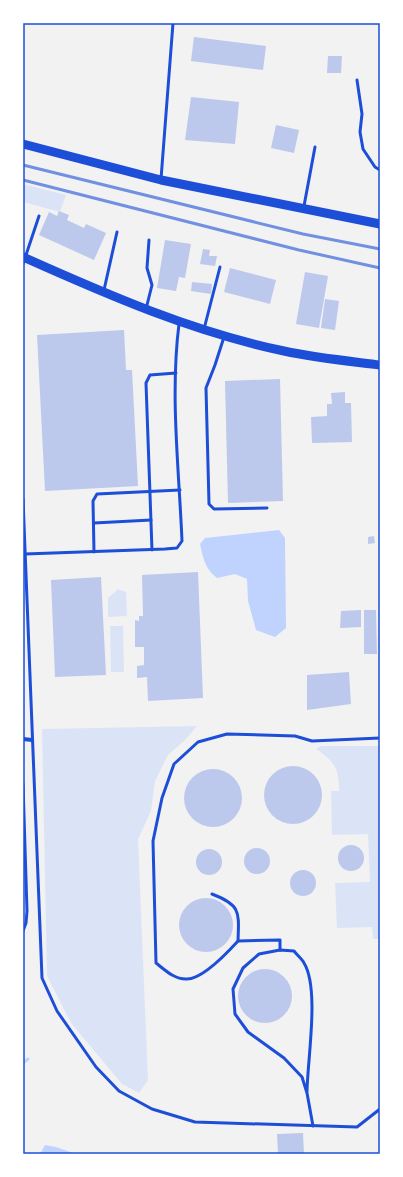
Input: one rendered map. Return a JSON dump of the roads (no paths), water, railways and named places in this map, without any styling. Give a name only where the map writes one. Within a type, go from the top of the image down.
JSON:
[{"type":"main road","points":[[23,144],[161,180],[380,224]]},
{"type":"main road","points":[[24,260],[179,322],[204,330],[285,351],[380,365]]},
{"type":"street","points":[[23,739],[32,740]]},
{"type":"lane","points":[[161,180],[173,23]]},
{"type":"lane","points":[[357,80],[362,114],[360,132],[363,149],[375,167],[380,170]]},
{"type":"lane","points":[[304,209],[316,147]]},
{"type":"lane","points":[[24,260],[39,216]]},
{"type":"lane","points":[[104,292],[117,232]]},
{"type":"lane","points":[[146,309],[152,285],[147,268],[149,240]]},
{"type":"lane","points":[[204,330],[220,267]]},
{"type":"lane","points":[[25,554],[177,548],[182,541],[176,373],[176,346],[179,322]]},
{"type":"lane","points":[[224,335],[206,388],[209,504],[214,509],[267,508]]},
{"type":"lane","points":[[152,550],[146,383],[150,375],[176,373]]},
{"type":"lane","points":[[94,552],[93,501],[97,494],[180,490]]},
{"type":"lane","points":[[23,499],[42,978],[57,1011],[80,1048],[109,1082],[119,1091],[152,1109],[195,1122],[357,1127],[380,1109]]},
{"type":"lane","points":[[94,523],[151,520]]},
{"type":"lane","points":[[212,894],[229,900],[239,914],[238,941],[223,957],[199,975],[186,980],[169,974],[156,963],[153,841],[162,798],[174,764],[198,742],[227,734],[295,736],[312,741],[380,738]]},
{"type":"lane","points":[[23,784],[27,911],[26,923],[23,930]]},
{"type":"lane","points":[[238,941],[280,940],[280,950]]},
{"type":"lane","points":[[307,1093],[311,1038],[310,985],[304,964],[294,952],[280,950],[259,954],[243,968],[233,989],[235,1014],[248,1032],[284,1058],[302,1077],[307,1093],[313,1126]]},
{"type":"water","points":[[279,530],[285,538],[286,628],[275,637],[256,630],[248,601],[247,579],[235,574],[217,578],[207,567],[200,544],[205,538]]},
{"type":"water","points":[[45,1145],[56,1147],[76,1154],[40,1154]]},
{"type":"waterway","points":[[23,1063],[28,1059]]},
{"type":"railway","points":[[23,165],[303,234],[380,249]]},
{"type":"railway","points":[[23,180],[299,250],[380,268]]}]
